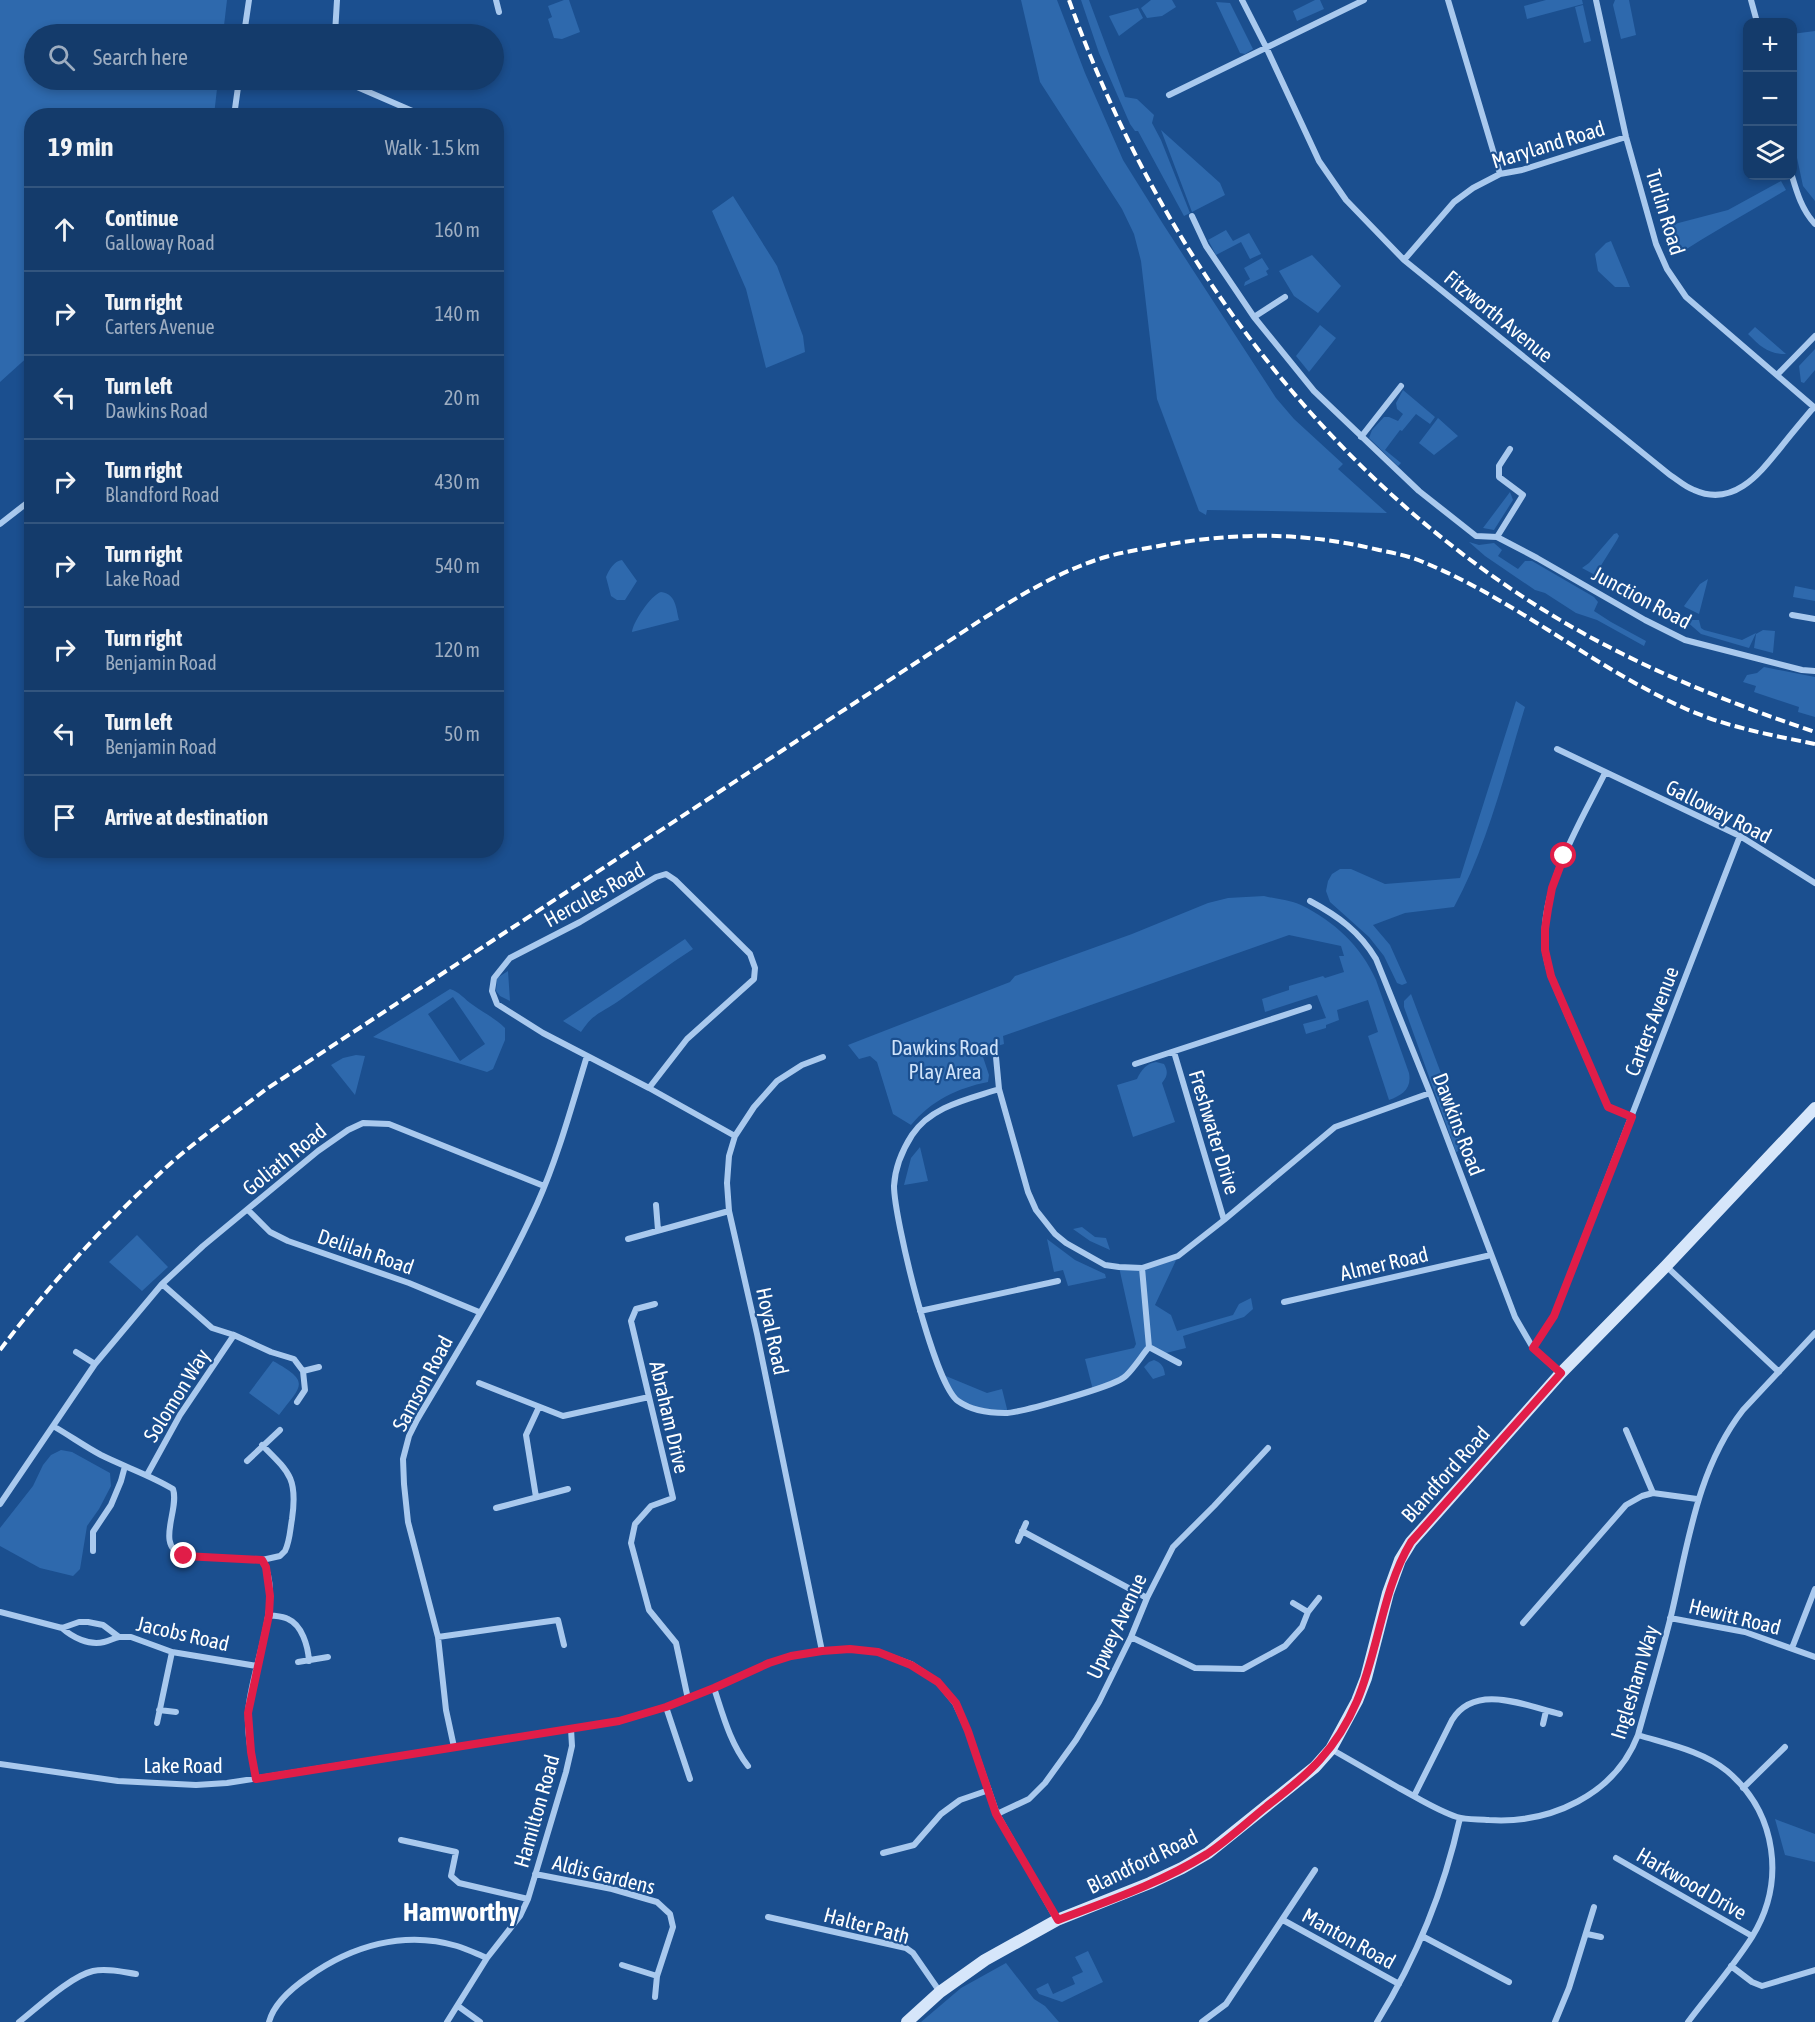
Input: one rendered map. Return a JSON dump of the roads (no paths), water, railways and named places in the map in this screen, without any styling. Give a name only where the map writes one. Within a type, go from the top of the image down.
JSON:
[{"type":"main road","name":"Blandford Road","points":[[907,2022],[940,1992],[985,1960],[1058,1920],[1150,1883],[1208,1853],[1297,1783],[1331,1749],[1357,1701],[1366,1677],[1388,1593],[1400,1560],[1411,1542],[1561,1373],[1815,1108]]},
{"type":"street","points":[[245,24],[249,0]]},
{"type":"street","points":[[335,24],[337,0]]},
{"type":"street","points":[[496,0],[499,12]]},
{"type":"street","name":"Fitzworth Avenue","points":[[1242,0],[1319,161],[1346,200],[1404,260],[1670,475],[1693,490],[1703,493],[1720,494],[1748,484],[1814,408]]},
{"type":"street","points":[[1169,96],[1365,0]]},
{"type":"street","points":[[1448,0],[1500,174]]},
{"type":"street","name":"Turlin Road","points":[[1596,0],[1626,137],[1656,244],[1667,269],[1686,297],[1814,408]]},
{"type":"street","points":[[1751,0],[1755,18]]},
{"type":"street","points":[[235,108],[238,90]]},
{"type":"street","points":[[364,90],[406,108]]},
{"type":"street","name":"Maryland Road","points":[[1404,260],[1454,202],[1473,188],[1500,174],[1522,170],[1626,137]]},
{"type":"street","points":[[1793,180],[1797,195],[1815,224]]},
{"type":"street","name":"Junction Road","points":[[1192,216],[1206,246],[1254,317],[1314,391],[1419,491],[1476,536],[1497,537],[1685,640],[1792,668],[1815,671]]},
{"type":"street","points":[[1254,317],[1285,297]]},
{"type":"street","points":[[1777,375],[1815,336]]},
{"type":"street","points":[[1361,437],[1401,386]]},
{"type":"street","points":[[1497,537],[1523,495],[1499,477],[1499,466],[1510,449]]},
{"type":"street","points":[[0,524],[24,505]]},
{"type":"street","points":[[1792,615],[1815,619]]},
{"type":"street","name":"Galloway Road","points":[[1557,749],[1740,836],[1815,884]]},
{"type":"street","points":[[1605,773],[1564,856],[1552,888],[1545,929],[1545,950],[1551,976],[1608,1107],[1632,1117]]},
{"type":"street","name":"Carters Avenue","points":[[1533,1348],[1554,1316],[1740,836]]},
{"type":"street","name":"Hercules Road","points":[[649,1088],[687,1039],[754,979],[755,968],[750,954],[675,880],[666,874],[656,877],[580,922],[510,958],[494,978],[492,991],[497,1004],[543,1033],[735,1136]]},
{"type":"street","name":"Dawkins Road","points":[[1310,901],[1340,918],[1359,935],[1370,949],[1381,970],[1430,1093],[1515,1317],[1533,1348],[1561,1373]]},
{"type":"street","name":"Freshwater Drive","points":[[1134,1064],[1309,1007]]},
{"type":"street","name":"Freshwater Drive","points":[[1174,1052],[1224,1220]]},
{"type":"street","name":"Samson Road","points":[[454,1747],[446,1710],[438,1637],[408,1522],[403,1459],[409,1436],[417,1420],[502,1272],[544,1186],[587,1056]]},
{"type":"street","name":"Hoyal Road","points":[[822,1651],[757,1334],[729,1211],[727,1184],[729,1156],[735,1136],[754,1107],[777,1081],[802,1065],[823,1057]]},
{"type":"street","name":"Freshwater Drive","points":[[996,1057],[999,1089],[1028,1192],[1036,1210],[1044,1222],[1066,1243],[1098,1262],[1119,1267],[1142,1268],[1178,1256],[1335,1126],[1430,1093]]},
{"type":"street","points":[[999,1089],[934,1113],[913,1133],[902,1154],[894,1184],[920,1311],[940,1374],[956,1400],[979,1412],[1008,1413],[1094,1390],[1123,1378],[1149,1347],[1142,1268]]},
{"type":"street","name":"Goliath Road","points":[[0,1504],[95,1364],[162,1284],[203,1246],[318,1151],[348,1130],[363,1123],[389,1124],[544,1186]]},
{"type":"street","points":[[656,1205],[658,1230]]},
{"type":"street","name":"Delilah Road","points":[[248,1210],[270,1232],[288,1241],[409,1283],[479,1312]]},
{"type":"street","points":[[628,1239],[729,1211]]},
{"type":"street","name":"Almer Road","points":[[1284,1302],[1491,1255]]},
{"type":"street","points":[[1666,1266],[1779,1372]]},
{"type":"street","points":[[920,1311],[1058,1281]]},
{"type":"street","points":[[162,1284],[212,1328],[294,1359],[303,1371],[305,1390],[297,1402]]},
{"type":"street","name":"Abraham Drive","points":[[655,1304],[636,1309],[631,1321],[673,1498],[651,1506],[635,1524],[631,1543],[649,1610],[676,1643],[688,1698]]},
{"type":"street","name":"Inglesham Way","points":[[1331,1749],[1438,1809],[1460,1818],[1505,1821],[1529,1819],[1564,1808],[1583,1799],[1610,1777],[1632,1749],[1638,1735],[1670,1618],[1697,1499],[1716,1452],[1734,1422],[1815,1333]]},
{"type":"street","name":"Solomon Way","points":[[147,1475],[180,1415],[234,1335]]},
{"type":"street","points":[[1149,1347],[1179,1363]]},
{"type":"street","points":[[76,1352],[95,1364]]},
{"type":"street","points":[[303,1371],[319,1367]]},
{"type":"street","points":[[479,1383],[563,1416],[649,1396]]},
{"type":"street","points":[[536,1497],[526,1435],[539,1407]]},
{"type":"street","points":[[53,1425],[99,1454],[171,1488],[174,1491],[173,1517],[168,1537],[174,1551],[184,1556],[262,1560],[280,1556],[288,1546],[294,1506],[292,1479],[262,1445]]},
{"type":"street","points":[[247,1461],[280,1430]]},
{"type":"street","points":[[1626,1430],[1653,1493]]},
{"type":"street","name":"Upwey Avenue","points":[[996,1814],[1029,1800],[1045,1783],[1076,1740],[1099,1702],[1173,1547],[1268,1448]]},
{"type":"street","points":[[93,1551],[93,1532],[111,1505],[125,1466]]},
{"type":"street","points":[[496,1508],[568,1490]]},
{"type":"street","points":[[1523,1623],[1626,1505],[1653,1493],[1697,1499]]},
{"type":"street","points":[[1018,1541],[1026,1523]]},
{"type":"street","points":[[1022,1531],[1147,1598]]},
{"type":"street","points":[[256,1779],[248,1713],[256,1666],[269,1615],[270,1596],[266,1567],[262,1560]]},
{"type":"street","name":"Hewitt Road","points":[[1792,1648],[1815,1590]]},
{"type":"street","points":[[1131,1637],[1195,1668],[1243,1669],[1285,1646],[1302,1627],[1308,1612],[1319,1598]]},
{"type":"street","points":[[1293,1603],[1308,1612]]},
{"type":"street","name":"Jacobs Road","points":[[0,1612],[62,1628],[79,1622],[103,1625],[118,1637],[131,1637],[172,1652],[256,1666]]},
{"type":"street","points":[[269,1615],[289,1619],[300,1630],[306,1643],[309,1661]]},
{"type":"street","name":"Hewitt Road","points":[[1670,1618],[1745,1632],[1815,1657]]},
{"type":"street","points":[[438,1637],[558,1620],[564,1645]]},
{"type":"street","points":[[62,1628],[78,1639],[96,1642],[118,1637]]},
{"type":"street","name":"Lake Road","points":[[0,1764],[118,1781],[196,1785],[256,1779],[619,1721],[666,1707],[769,1663],[791,1656],[850,1649],[878,1652],[911,1665],[938,1682],[956,1703],[996,1814],[1058,1920]]},
{"type":"street","points":[[157,1723],[172,1652]]},
{"type":"street","points":[[298,1662],[328,1658]]},
{"type":"street","points":[[714,1688],[727,1727],[740,1756],[748,1766]]},
{"type":"street","points":[[1414,1796],[1455,1714],[1467,1705],[1492,1698],[1560,1714]]},
{"type":"street","points":[[666,1707],[690,1779]]},
{"type":"street","points":[[159,1710],[176,1712]]},
{"type":"street","points":[[1543,1725],[1546,1711]]},
{"type":"street","name":"Hamilton Road","points":[[447,2022],[487,1958],[520,1916],[528,1899],[566,1772],[572,1746],[570,1729]]},
{"type":"street","name":"Harkwood Drive","points":[[1638,1735],[1691,1752],[1726,1771],[1752,1799],[1765,1826],[1773,1855],[1771,1887],[1764,1913],[1752,1936],[1688,2022]]},
{"type":"street","points":[[1743,1788],[1785,1747]]},
{"type":"street","points":[[883,1853],[914,1845],[941,1814],[960,1800],[989,1790]]},
{"type":"street","points":[[1377,2022],[1399,1984],[1422,1936],[1453,1848],[1460,1818]]},
{"type":"street","points":[[401,1840],[456,1852],[451,1876],[459,1883],[528,1899]]},
{"type":"street","name":"Harkwood Drive","points":[[1616,1858],[1752,1936]]},
{"type":"street","name":"Manton Road","points":[[1202,2022],[1226,2004],[1315,1870]]},
{"type":"street","name":"Aldis Gardens","points":[[535,1874],[612,1889],[657,1902],[670,1914],[673,1927],[657,1976],[655,1998]]},
{"type":"street","points":[[1555,2022],[1587,1934],[1594,1907]]},
{"type":"street","name":"Halter Path","points":[[768,1917],[906,1948],[913,1953],[940,1992]]},
{"type":"street","name":"Manton Road","points":[[1283,1920],[1399,1984]]},
{"type":"street","points":[[1587,1934],[1601,1937]]},
{"type":"street","points":[[1422,1936],[1509,1982]]},
{"type":"street","points":[[269,2022],[281,1999],[321,1967],[343,1955],[374,1944],[400,1939],[422,1940],[457,1946],[487,1958]]},
{"type":"street","points":[[622,1965],[657,1976]]},
{"type":"street","points":[[1731,1966],[1752,1982],[1762,1986],[1815,1970]]},
{"type":"street","points":[[19,2022],[79,1976],[94,1971],[108,1970],[136,1974]]},
{"type":"street","points":[[458,2006],[480,2022]]},
{"type":"railway","points":[[1069,0],[1105,91],[1149,180],[1198,264],[1254,345],[1317,420],[1386,490],[1461,553],[1542,609],[1574,628],[1641,663],[1709,693],[1815,732]]},
{"type":"railway","points":[[0,1350],[36,1304],[136,1196],[183,1153],[265,1090],[981,620],[1054,577],[1102,558],[1164,545],[1246,536],[1324,540],[1401,555],[1423,562],[1490,595],[1650,692],[1684,708],[1732,725],[1815,744]]},
{"type":"district","name":"Hamworthy","points":[[461,1911]]},
{"type":"park label","name":"Dawkins Road Play Area","points":[[945,1059]]}]
